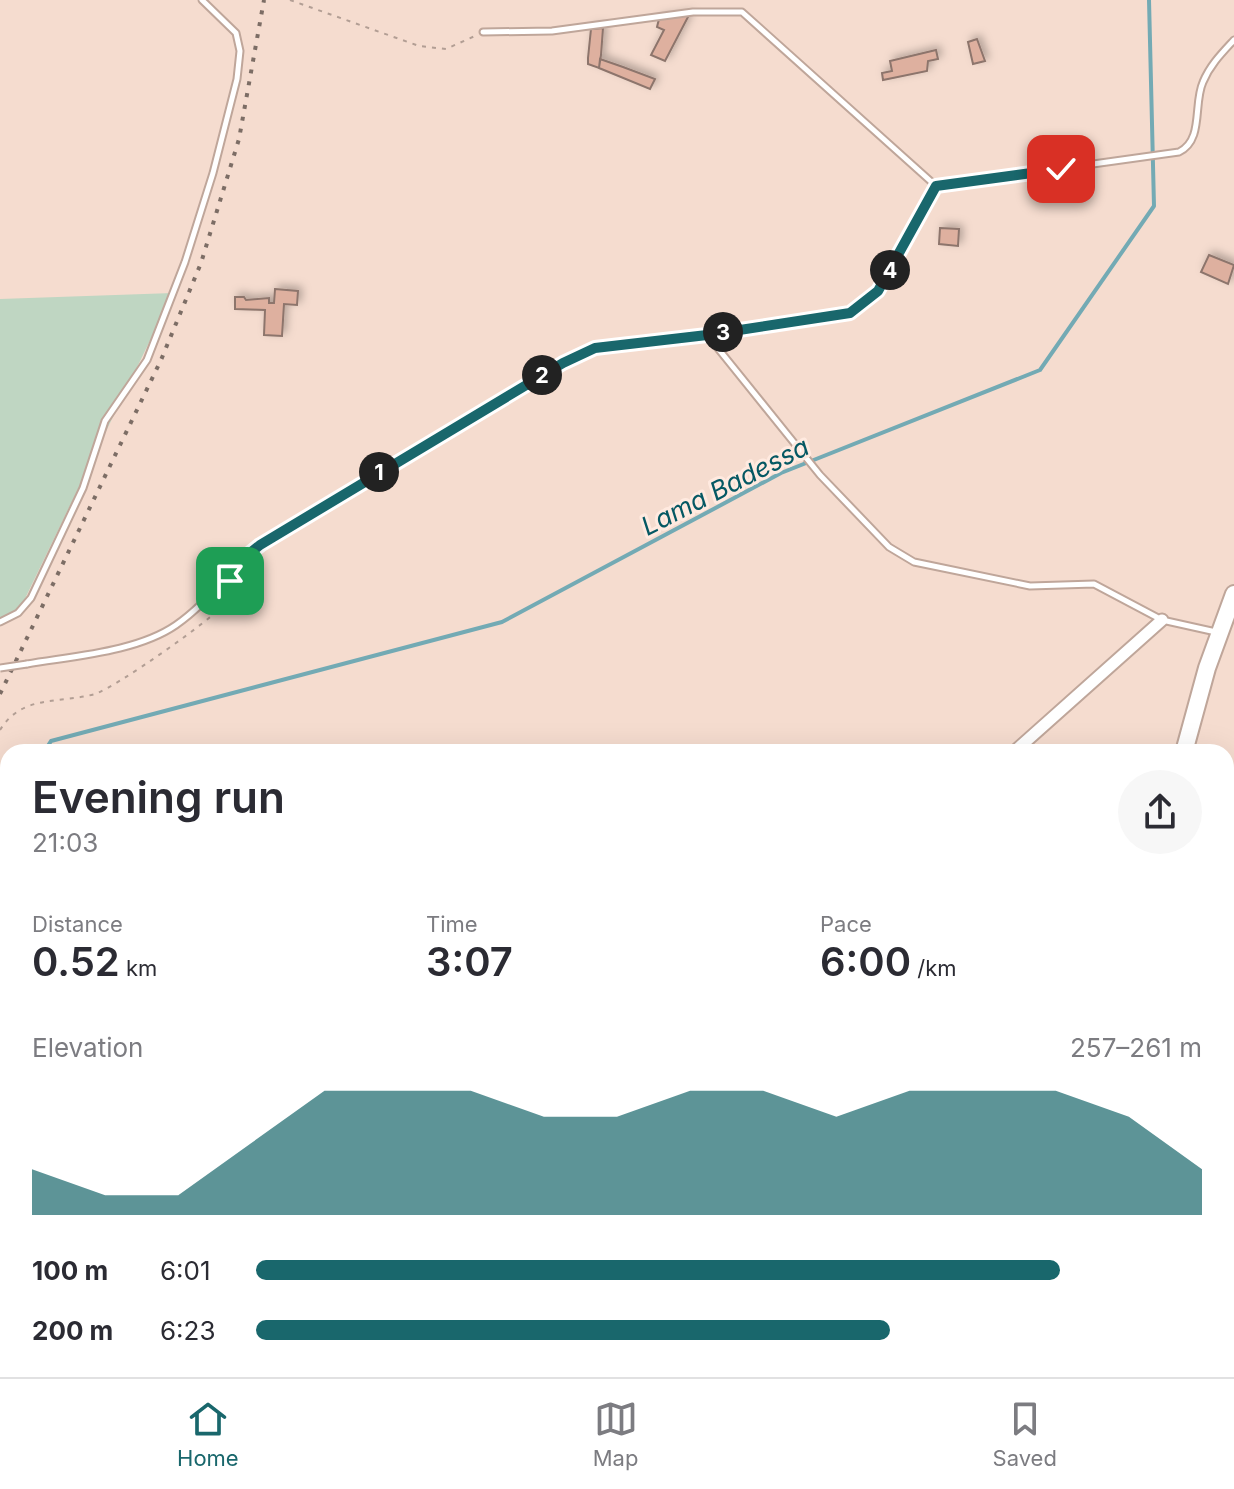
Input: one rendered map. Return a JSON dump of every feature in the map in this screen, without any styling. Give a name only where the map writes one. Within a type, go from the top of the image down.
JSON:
[{"type":"main road","points":[[1186,744],[1192,714],[1234,594]]},
{"type":"street","points":[[1023,744],[1162,620]]},
{"type":"lane","points":[[0,622],[18,613],[31,598],[83,488],[105,421],[147,360],[185,262],[213,173],[237,79],[240,51],[236,33],[202,0]]},
{"type":"lane","points":[[483,32],[552,31],[693,12],[742,12],[936,186],[1179,152],[1193,138],[1201,86],[1211,65],[1234,40]]},
{"type":"lane","points":[[0,668],[103,651],[137,643],[173,628],[230,576],[240,562],[282,531],[563,363],[595,348],[850,313],[878,291],[936,186]]},
{"type":"lane","points":[[707,335],[820,475],[889,547],[914,562],[1030,586],[1094,584],[1162,620],[1219,633]]},
{"type":"path","points":[[290,0],[419,46],[446,49],[483,32]]},
{"type":"path","points":[[0,730],[9,715],[24,707],[95,694],[128,677],[227,601],[230,576]]},
{"type":"green space","points":[[173,293],[18,613],[0,620],[0,299]]},
{"type":"building","points":[[689,15],[665,61],[651,55],[664,30],[657,27],[659,19]]},
{"type":"building","points":[[603,28],[599,68],[588,64],[588,58],[591,29]]},
{"type":"building","points":[[977,39],[985,61],[973,64],[968,42]]},
{"type":"building","points":[[936,50],[938,59],[928,61],[927,71],[883,80],[882,73],[892,71],[890,61]]},
{"type":"building","points":[[600,59],[655,79],[650,89],[599,68]]},
{"type":"building","points":[[940,228],[959,229],[958,246],[939,244]]},
{"type":"building","points":[[1209,255],[1234,265],[1228,284],[1201,272]]},
{"type":"building","points":[[275,289],[298,291],[297,305],[284,304],[282,336],[264,335],[265,310],[235,309],[235,297],[246,300],[269,298],[269,303],[274,303]]},
{"type":"waterway","name":"Lama Badessa","points":[[49,744],[51,741],[502,622],[781,473],[1040,370],[1154,206],[1149,0]]},
{"type":"railway","points":[[0,694],[161,360],[201,263],[239,139],[264,0]]},
{"type":"route","points":[[230,581],[240,562],[260,545],[563,363],[595,348],[850,313],[878,291],[936,186],[1061,169]]}]
